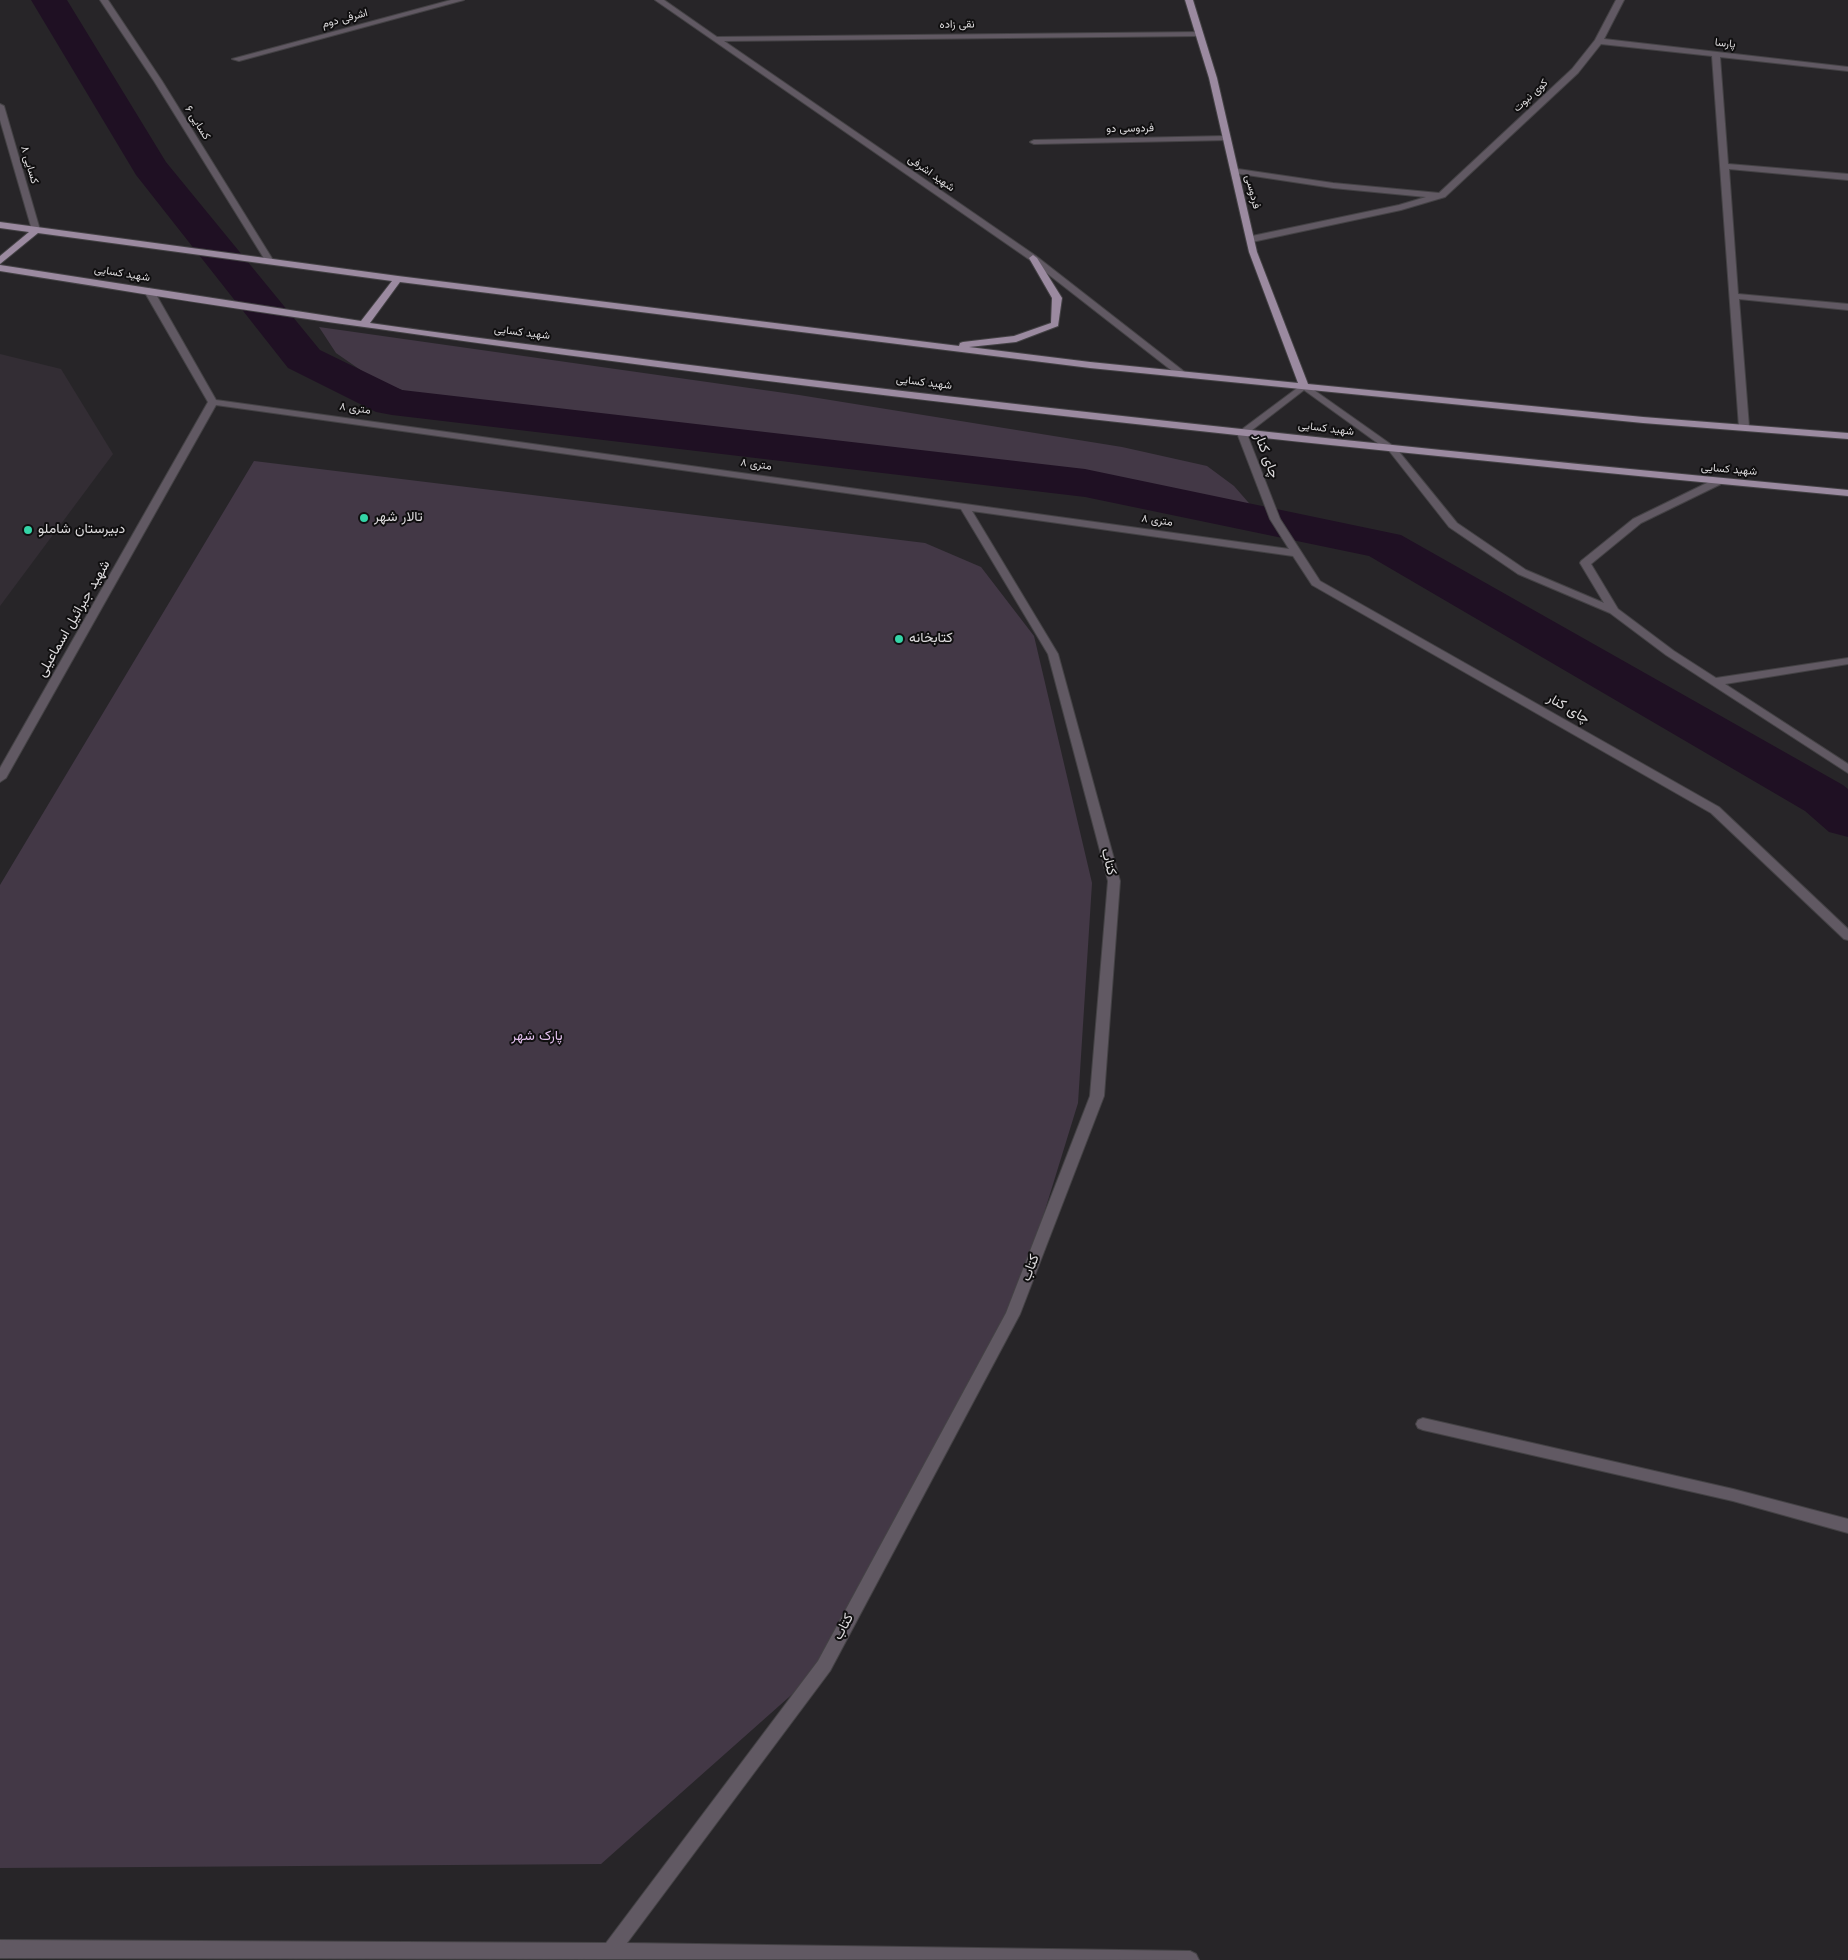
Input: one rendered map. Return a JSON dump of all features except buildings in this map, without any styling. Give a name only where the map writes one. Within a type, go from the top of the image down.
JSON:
[{"type":"main road","name":"فردوسی","points":[[1189,0],[1213,78],[1226,138],[1252,238],[1253,252],[1304,386]]},
{"type":"main road","points":[[0,225],[398,279],[943,348],[1183,376],[1304,386],[1643,420],[1848,436]]},
{"type":"main road","points":[[0,261],[36,230]]},
{"type":"main road","points":[[943,348],[1016,339],[1055,324],[1057,298],[1033,258]]},
{"type":"main road","name":"شهید کسایی","points":[[0,268],[222,303],[507,344],[1392,450],[1848,493]]},
{"type":"main road","points":[[364,324],[398,279]]},
{"type":"street","name":"کسایی ۶","points":[[104,0],[158,80],[269,260]]},
{"type":"street","name":"اشرفی دوم","points":[[236,59],[460,0]]},
{"type":"street","name":"شهید اشرفی","points":[[659,0],[1033,258],[1183,376]]},
{"type":"street","name":"کوی نبوت","points":[[1442,195],[1575,71],[1599,41],[1620,0]]},
{"type":"street","name":"نقی زاده","points":[[715,39],[1199,34]]},
{"type":"street","name":"پارسا","points":[[1599,41],[1848,69]]},
{"type":"street","points":[[1716,54],[1744,427]]},
{"type":"street","name":"‌کسایی ۸","points":[[0,106],[36,230]]},
{"type":"street","name":"فردوسی دو","points":[[1034,142],[1226,138]]},
{"type":"street","points":[[1724,166],[1848,177]]},
{"type":"street","points":[[1234,170],[1282,179],[1366,190],[1442,195]]},
{"type":"street","points":[[1252,238],[1400,207],[1442,195]]},
{"type":"street","points":[[149,291],[213,402]]},
{"type":"street","points":[[1735,296],[1848,307]]},
{"type":"street","points":[[1304,386],[1392,450],[1453,525],[1522,572],[1614,611],[1670,653],[1848,769]]},
{"type":"street","name":"چای کنار","points":[[1304,386],[1242,433],[1275,519],[1316,583],[1715,810],[1848,936]]},
{"type":"street","name":"۸ متری","points":[[213,402],[1296,553]]},
{"type":"street","name":"شهید جبرائیل اسماعیلی","points":[[0,778],[213,402]]},
{"type":"street","points":[[1614,611],[1585,564],[1637,521],[1717,482]]},
{"type":"street","name":"کتاب","points":[[610,1952],[824,1666],[1013,1314],[1097,1096],[1114,881],[1053,654],[965,507]]},
{"type":"street","points":[[1714,682],[1848,662]]},
{"type":"street","points":[[1424,1424],[1733,1495],[1848,1526]]},
{"type":"street","points":[[0,1949],[463,1956],[610,1952],[1190,1960]]},
{"type":"shaded area","name":"دبیرستان شاملو","points":[[0,354],[61,369],[113,454],[0,606]]},
{"type":"green space","points":[[319,327],[799,395],[1122,447],[1207,466],[1234,486],[1255,510],[1112,476],[734,435],[413,394],[375,380],[336,353]]},
{"type":"green space","name":"پارک شهر","points":[[254,461],[925,543],[981,567],[1034,636],[1092,883],[1078,1103],[1013,1314],[824,1666],[601,1864],[0,1868],[0,885]]},
{"type":"waterway","points":[[49,0],[150,167],[304,359],[392,402],[1085,483],[1384,545],[1824,798],[1848,819]]},
{"type":"place","name":"تالار شهر","points":[[364,518]]},
{"type":"place","name":"دبیرستان شاملو","points":[[28,530]]},
{"type":"place","name":"کتابخانه","points":[[899,639]]}]
